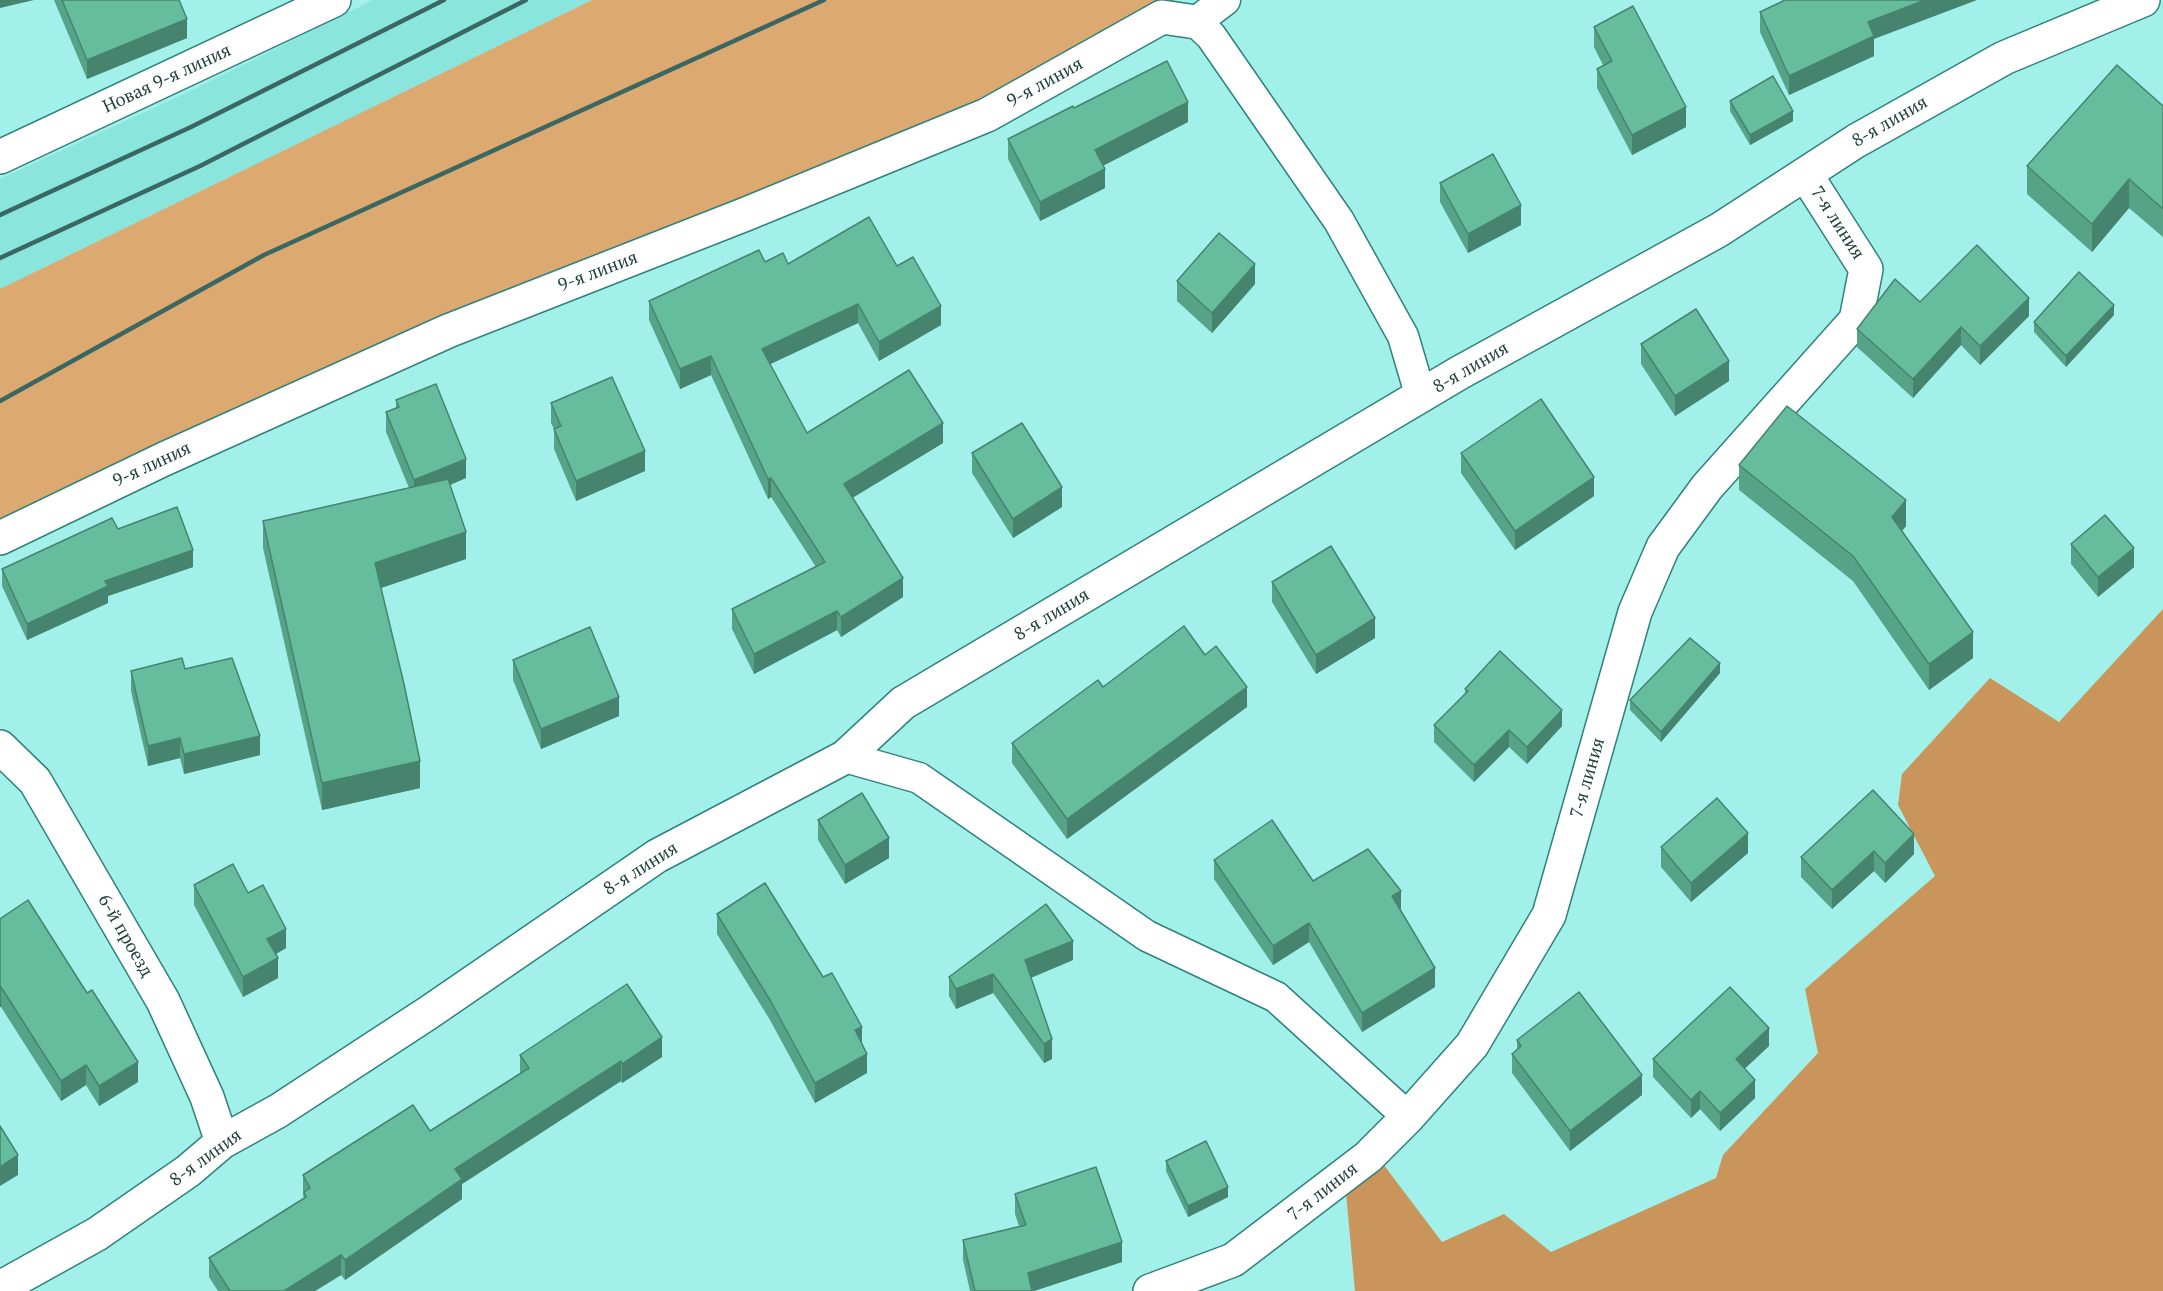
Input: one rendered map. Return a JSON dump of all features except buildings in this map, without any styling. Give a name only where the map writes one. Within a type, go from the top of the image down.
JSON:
[{"type":"street","name":"Новая 9-я линия","points":[[0,157],[334,0]]},
{"type":"street","name":"8-я линия","points":[[0,1290],[97,1234],[188,1172],[222,1142],[278,1111],[428,1013],[657,856],[845,757],[903,703],[1460,373],[1719,230],[1856,141],[2004,58],[2143,0]]},
{"type":"street","name":"9-я линия","points":[[0,538],[164,459],[448,331],[757,210],[987,116],[1162,17],[1196,22]]},
{"type":"street","name":"7-я линия","points":[[1150,1291],[1233,1260],[1368,1157],[1408,1117],[1472,1045],[1549,915],[1635,612],[1663,547],[1707,487],[1856,320],[1866,269],[1806,175]]},
{"type":"street","name":"6-й проезд","points":[[0,747],[35,781],[163,1001],[207,1097],[222,1142]]},
{"type":"lane","points":[[1225,0],[1196,22],[1211,36],[1339,221],[1403,336],[1421,397]]},
{"type":"lane","points":[[845,757],[919,778],[1147,936],[1276,997],[1408,1117]]},
{"type":"shaded area","points":[[373,0],[592,0],[0,289],[0,179],[197,88]]},
{"type":"shaded area","points":[[592,0],[1175,0],[965,111],[790,177],[442,322],[0,528],[0,289]]},
{"type":"shaded area","points":[[2163,609],[2163,1291],[1355,1291],[1346,1193],[1383,1164],[1442,1242],[1504,1214],[1551,1252],[1716,1178],[1723,1155],[1818,1053],[1805,989],[1935,876],[1898,805],[1902,774],[1990,678],[2059,722]]},
{"type":"railway","points":[[0,215],[191,127],[444,0]]},
{"type":"railway","points":[[0,258],[200,166],[526,0]]},
{"type":"railway","points":[[0,401],[264,255],[824,0]]}]
